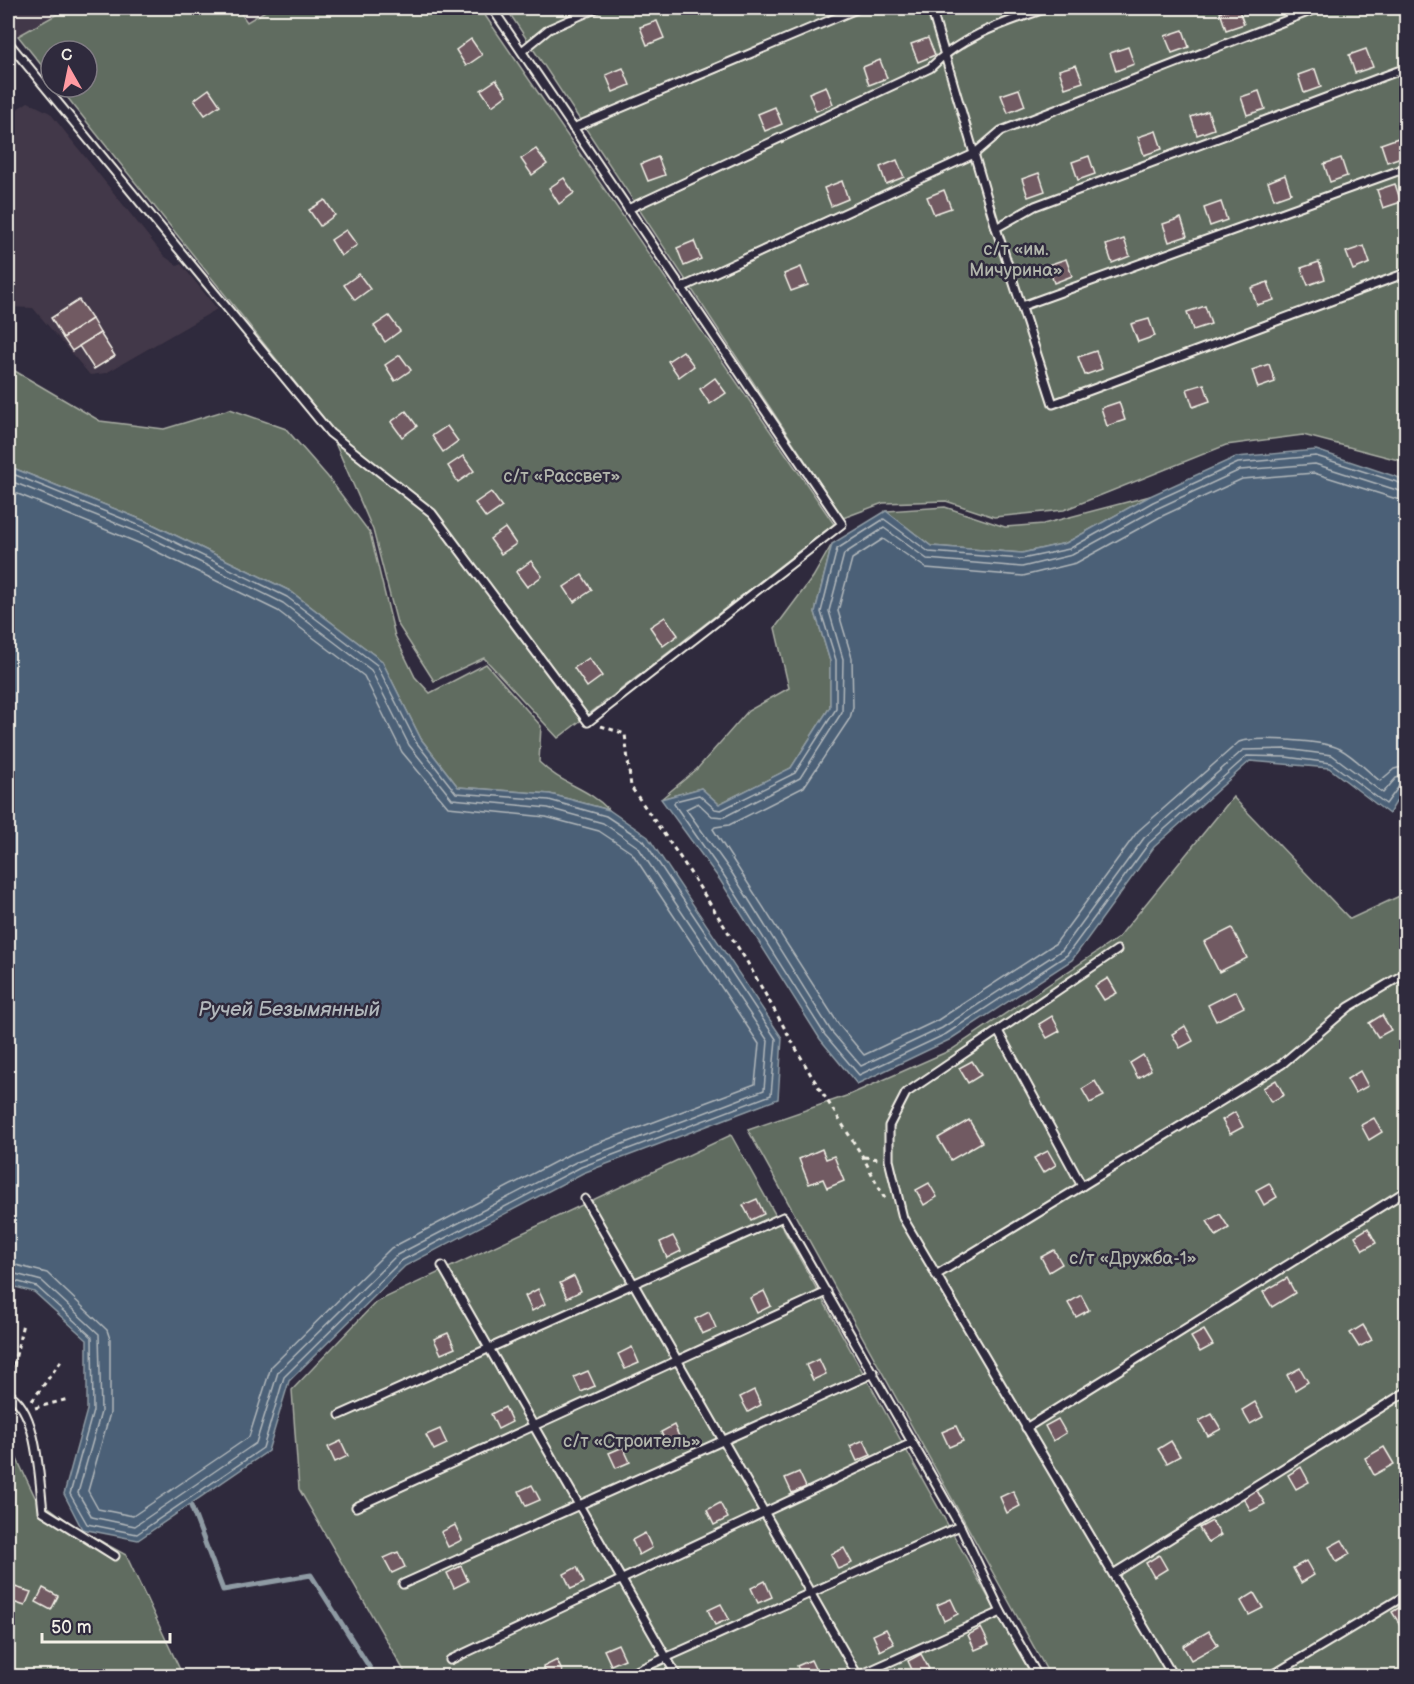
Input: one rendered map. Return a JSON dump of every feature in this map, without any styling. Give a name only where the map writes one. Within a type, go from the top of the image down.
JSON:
[{"type":"lane","points":[[8,42],[330,433],[432,513],[588,722],[842,524],[492,8]]},
{"type":"lane","points":[[522,51],[549,29],[597,8]]},
{"type":"lane","points":[[573,128],[859,8]]},
{"type":"lane","points":[[931,8],[996,228],[1053,404],[1407,273]]},
{"type":"lane","points":[[628,209],[930,68],[970,36],[1047,8]]},
{"type":"lane","points":[[681,288],[974,154],[1001,131],[1318,8]]},
{"type":"lane","points":[[996,228],[1035,206],[1407,68]]},
{"type":"lane","points":[[1022,306],[1407,168]]},
{"type":"lane","points":[[1117,950],[906,1093],[889,1126],[890,1160],[903,1218],[1173,1677]]},
{"type":"lane","points":[[936,1275],[1282,1064],[1349,1007],[1407,973]]},
{"type":"lane","points":[[998,1031],[1082,1186]]},
{"type":"lane","points":[[1026,1428],[1407,1191]]},
{"type":"lane","points":[[585,1199],[858,1676],[1001,1612]]},
{"type":"lane","points":[[340,1415],[783,1217],[960,1526],[1001,1612],[1038,1677]]},
{"type":"lane","points":[[442,1266],[677,1677]]},
{"type":"lane","points":[[356,1507],[827,1292]]},
{"type":"lane","points":[[403,1584],[874,1373]]},
{"type":"lane","points":[[1113,1574],[1407,1392]]},
{"type":"lane","points":[[8,1394],[18,1399],[25,1411],[34,1442],[43,1510],[115,1556]]},
{"type":"lane","points":[[450,1660],[621,1578],[766,1514],[912,1443]]},
{"type":"lane","points":[[625,1677],[960,1526]]},
{"type":"lane","points":[[1271,1677],[1407,1595]]},
{"type":"path","points":[[588,722],[625,734],[631,787],[682,860],[746,960],[811,1075]]},
{"type":"path","points":[[8,1394],[23,1323]]},
{"type":"path","points":[[25,1411],[61,1361]]},
{"type":"path","points":[[25,1411],[68,1399]]},
{"type":"shaded area","points":[[8,8],[68,8],[18,36],[8,22]]},
{"type":"shaded area","points":[[237,8],[270,8],[247,22]]},
{"type":"shaded area","points":[[28,102],[50,113],[164,256],[178,266],[181,264],[217,309],[106,373],[90,375],[33,308],[8,307],[8,115]]},
{"type":"green space","name":"с/т «Рассвет»","points":[[68,8],[237,8],[247,22],[270,8],[480,8],[834,524],[558,738],[484,658],[434,681],[397,623],[373,530],[325,420],[69,99],[99,99],[99,39],[39,39],[39,62],[18,36]]},
{"type":"green space","name":"с/т «им. Мичурина»","points":[[506,8],[1406,8],[1406,462],[1303,435],[1226,445],[1064,510],[994,517],[946,501],[883,503],[843,518]]},
{"type":"green space","points":[[8,367],[100,421],[164,429],[230,409],[286,429],[328,477],[370,533],[395,636],[415,677],[430,693],[486,664],[541,726],[539,762],[557,776],[601,802],[609,810],[550,794],[458,787],[421,739],[382,661],[290,591],[150,523],[8,466]]},
{"type":"green space","points":[[1150,496],[1066,543],[1022,553],[931,546],[886,511],[945,507],[1005,527],[1043,524]]},
{"type":"green space","points":[[832,544],[815,612],[830,661],[830,707],[791,768],[719,804],[701,788],[661,799],[697,769],[748,711],[789,688],[775,628],[813,577]]},
{"type":"green space","name":"с/т «Дружба-1»","points":[[1233,797],[1350,919],[1406,893],[1406,1676],[1050,1676],[748,1130],[849,1095],[951,1050],[1118,938]]},
{"type":"green space","name":"с/т «Строитель»","points":[[731,1135],[1032,1676],[407,1676],[299,1489],[292,1390],[376,1302]]},
{"type":"green space","points":[[8,1440],[35,1497],[77,1528],[126,1555],[183,1676],[8,1676]]},
{"type":"water","points":[[1316,450],[1406,480],[1406,785],[1389,814],[1329,768],[1250,761],[1154,847],[1072,960],[949,1040],[857,1084],[820,1039],[720,880],[661,799],[701,788],[719,804],[791,768],[830,707],[830,661],[815,612],[832,544],[886,511],[931,546],[1022,553],[1066,543],[1150,496],[1236,457]]},
{"type":"water","name":"Ручей Безымянный","points":[[8,466],[150,523],[290,591],[382,661],[421,739],[458,787],[550,794],[609,810],[648,837],[782,1038],[778,1099],[583,1173],[405,1266],[289,1381],[268,1451],[138,1540],[82,1529],[64,1494],[87,1410],[87,1340],[34,1292],[8,1285]]},
{"type":"building","points":[[1238,8],[1244,24],[1226,30],[1220,12]]},
{"type":"building","points":[[657,21],[664,38],[647,45],[640,27]]},
{"type":"building","points":[[1183,30],[1189,47],[1172,53],[1165,36]]},
{"type":"building","points":[[928,38],[935,55],[918,62],[911,44]]},
{"type":"building","points":[[471,39],[482,55],[466,66],[456,50]]},
{"type":"building","points":[[1128,47],[1134,64],[1116,71],[1110,53]]},
{"type":"building","points":[[1366,49],[1373,67],[1355,73],[1349,55]]},
{"type":"building","points":[[880,60],[887,78],[869,85],[863,67]]},
{"type":"building","points":[[1076,65],[1083,82],[1065,88],[1059,70]]},
{"type":"building","points":[[623,68],[630,85],[613,92],[606,75]]},
{"type":"building","points":[[1315,69],[1321,87],[1304,93],[1298,75]]},
{"type":"building","points":[[496,80],[507,95],[492,106],[481,90]]},
{"type":"building","points":[[826,86],[833,104],[816,111],[809,93]]},
{"type":"building","points":[[209,89],[220,105],[205,115],[194,100]]},
{"type":"building","points":[[1019,89],[1025,106],[1008,113],[1001,95]]},
{"type":"building","points":[[1259,91],[1265,109],[1247,115],[1241,97]]},
{"type":"building","points":[[775,107],[782,124],[765,131],[758,114]]},
{"type":"building","points":[[1208,111],[1214,129],[1197,135],[1191,117]]},
{"type":"building","points":[[1156,131],[1162,149],[1144,155],[1138,137]]},
{"type":"building","points":[[1398,138],[1404,156],[1387,162],[1381,144]]},
{"type":"building","points":[[536,149],[547,164],[532,175],[521,159]]},
{"type":"building","points":[[1089,156],[1095,174],[1078,180],[1072,162]]},
{"type":"building","points":[[658,157],[665,175],[648,181],[641,164]]},
{"type":"building","points":[[1341,158],[1347,176],[1330,182],[1324,164]]},
{"type":"building","points":[[897,160],[904,177],[886,184],[880,167]]},
{"type":"building","points":[[1039,173],[1045,191],[1028,197],[1022,179]]},
{"type":"building","points":[[1285,175],[1291,193],[1274,199],[1268,182]]},
{"type":"building","points":[[564,178],[574,193],[559,204],[549,188]]},
{"type":"building","points":[[842,181],[848,199],[831,206],[824,188]]},
{"type":"building","points":[[1395,184],[1401,202],[1383,208],[1377,190]]},
{"type":"building","points":[[944,190],[951,208],[934,214],[927,197]]},
{"type":"building","points":[[325,200],[335,215],[320,226],[309,210]]},
{"type":"building","points":[[1221,202],[1227,220],[1210,226],[1204,208]]},
{"type":"building","points":[[1181,218],[1187,236],[1169,242],[1163,224]]},
{"type":"building","points":[[346,230],[357,245],[341,256],[331,240]]},
{"type":"building","points":[[1124,239],[1130,256],[1112,263],[1106,245]]},
{"type":"building","points":[[694,241],[701,259],[684,266],[677,248]]},
{"type":"building","points":[[1364,246],[1370,263],[1353,270],[1346,252]]},
{"type":"building","points":[[1066,259],[1072,276],[1054,283],[1048,265]]},
{"type":"building","points":[[1319,262],[1325,279],[1308,285],[1301,268]]},
{"type":"building","points":[[801,267],[808,285],[791,291],[784,274]]},
{"type":"building","points":[[359,274],[370,289],[355,300],[344,285]]},
{"type":"building","points":[[1268,282],[1274,300],[1257,305],[1251,288]]},
{"type":"building","points":[[79,300],[92,319],[63,338],[51,318]]},
{"type":"building","points":[[1205,306],[1211,324],[1193,330],[1187,312]]},
{"type":"building","points":[[389,316],[400,331],[385,342],[374,326]]},
{"type":"building","points":[[92,319],[100,333],[72,351],[63,338]]},
{"type":"building","points":[[1149,319],[1155,336],[1138,342],[1131,324]]},
{"type":"building","points":[[100,333],[115,356],[94,369],[79,346]]},
{"type":"building","points":[[683,351],[694,366],[679,377],[668,361]]},
{"type":"building","points":[[1096,351],[1102,369],[1085,375],[1078,357]]},
{"type":"building","points":[[400,355],[411,370],[395,381],[385,365]]},
{"type":"building","points":[[1269,364],[1275,382],[1258,388],[1252,370]]},
{"type":"building","points":[[715,378],[726,393],[710,404],[700,389]]},
{"type":"building","points":[[1204,384],[1210,401],[1193,407],[1187,389]]},
{"type":"building","points":[[1119,402],[1125,420],[1107,426],[1101,408]]},
{"type":"building","points":[[406,411],[417,426],[402,437],[391,422]]},
{"type":"building","points":[[447,426],[458,441],[443,452],[432,436]]},
{"type":"building","points":[[463,456],[474,471],[458,482],[448,466]]},
{"type":"building","points":[[491,492],[502,507],[486,518],[475,503]]},
{"type":"building","points":[[505,528],[516,544],[501,554],[490,539]]},
{"type":"building","points":[[531,561],[542,576],[527,587],[516,572]]},
{"type":"building","points":[[582,575],[592,590],[574,602],[564,587]]},
{"type":"building","points":[[665,617],[678,635],[663,646],[650,627]]},
{"type":"building","points":[[589,658],[602,676],[587,687],[574,668]]},
{"type":"building","points":[[1232,928],[1247,958],[1219,972],[1204,942]]},
{"type":"building","points":[[1108,978],[1117,993],[1104,1000],[1095,986]]},
{"type":"building","points":[[1236,991],[1244,1007],[1216,1021],[1208,1005]]},
{"type":"building","points":[[1382,1015],[1391,1030],[1378,1037],[1369,1023]]},
{"type":"building","points":[[1052,1016],[1060,1031],[1047,1038],[1039,1024]]},
{"type":"building","points":[[1185,1026],[1193,1041],[1180,1048],[1172,1034]]},
{"type":"building","points":[[1143,1055],[1151,1070],[1138,1078],[1130,1063]]},
{"type":"building","points":[[972,1061],[981,1075],[968,1083],[959,1068]]},
{"type":"building","points":[[1360,1071],[1368,1086],[1355,1093],[1347,1079]]},
{"type":"building","points":[[1276,1080],[1284,1095],[1271,1102],[1263,1088]]},
{"type":"building","points":[[1095,1081],[1104,1096],[1090,1103],[1082,1089]]},
{"type":"building","points":[[1235,1112],[1243,1127],[1230,1134],[1222,1120]]},
{"type":"building","points":[[1374,1118],[1382,1132],[1369,1140],[1361,1125]]},
{"type":"building","points":[[969,1120],[982,1142],[951,1160],[938,1138]]},
{"type":"building","points":[[822,1149],[826,1159],[834,1156],[844,1181],[827,1188],[823,1179],[809,1184],[799,1159]]},
{"type":"building","points":[[1048,1151],[1056,1165],[1043,1173],[1034,1158]]},
{"type":"building","points":[[929,1183],[937,1197],[924,1205],[916,1190]]},
{"type":"building","points":[[1269,1183],[1277,1197],[1264,1205],[1256,1190]]},
{"type":"building","points":[[757,1199],[764,1214],[751,1220],[743,1205]]},
{"type":"building","points":[[1220,1214],[1229,1228],[1216,1236],[1207,1221]]},
{"type":"building","points":[[1368,1228],[1376,1243],[1363,1250],[1355,1236]]},
{"type":"building","points":[[673,1236],[681,1251],[667,1258],[660,1242]]},
{"type":"building","points":[[1054,1250],[1062,1264],[1049,1272],[1041,1257]]},
{"type":"building","points":[[574,1276],[581,1291],[567,1298],[560,1283]]},
{"type":"building","points":[[1287,1278],[1295,1293],[1272,1307],[1263,1292]]},
{"type":"building","points":[[538,1289],[545,1304],[532,1311],[525,1296]]},
{"type":"building","points":[[764,1291],[771,1306],[757,1313],[750,1298]]},
{"type":"building","points":[[1081,1295],[1089,1310],[1076,1317],[1068,1303]]},
{"type":"building","points":[[709,1312],[716,1328],[702,1334],[695,1319]]},
{"type":"building","points":[[1363,1325],[1372,1340],[1359,1347],[1350,1333]]},
{"type":"building","points":[[1204,1330],[1213,1345],[1200,1352],[1191,1337]]},
{"type":"building","points":[[448,1333],[455,1348],[441,1354],[434,1339]]},
{"type":"building","points":[[632,1347],[639,1363],[625,1369],[618,1354]]},
{"type":"building","points":[[819,1359],[826,1374],[813,1380],[806,1365]]},
{"type":"building","points":[[1300,1368],[1308,1382],[1295,1390],[1287,1375]]},
{"type":"building","points":[[588,1371],[595,1386],[581,1392],[574,1377]]},
{"type":"building","points":[[754,1390],[761,1405],[748,1412],[740,1397]]},
{"type":"building","points":[[1255,1402],[1263,1417],[1250,1424],[1242,1410]]},
{"type":"building","points":[[505,1407],[512,1422],[498,1429],[491,1414]]},
{"type":"building","points":[[1212,1414],[1221,1429],[1208,1436],[1199,1421]]},
{"type":"building","points":[[1058,1419],[1066,1433],[1053,1441],[1045,1426]]},
{"type":"building","points":[[674,1425],[681,1441],[668,1447],[661,1432]]},
{"type":"building","points":[[956,1426],[963,1441],[949,1447],[942,1432]]},
{"type":"building","points":[[440,1429],[447,1444],[434,1450],[426,1435]]},
{"type":"building","points":[[864,1440],[871,1455],[857,1461],[850,1446]]},
{"type":"building","points":[[341,1441],[348,1456],[335,1462],[328,1447]]},
{"type":"building","points":[[1171,1441],[1180,1456],[1167,1463],[1158,1449]]},
{"type":"building","points":[[623,1447],[630,1462],[616,1468],[609,1453]]},
{"type":"building","points":[[1384,1447],[1394,1464],[1374,1475],[1365,1458]]},
{"type":"building","points":[[1301,1467],[1309,1482],[1296,1489],[1288,1475]]},
{"type":"building","points":[[799,1472],[806,1487],[792,1493],[785,1478]]},
{"type":"building","points":[[532,1485],[540,1500],[526,1506],[519,1491]]},
{"type":"building","points":[[1256,1489],[1265,1504],[1251,1511],[1243,1497]]},
{"type":"building","points":[[1013,1491],[1020,1506],[1007,1513],[1000,1497]]},
{"type":"building","points":[[1406,1498],[1406,1518],[1397,1503]]},
{"type":"building","points":[[720,1503],[728,1518],[714,1525],[707,1510]]},
{"type":"building","points":[[1212,1521],[1221,1535],[1208,1543],[1199,1528]]},
{"type":"building","points":[[455,1525],[462,1540],[448,1547],[441,1532]]},
{"type":"building","points":[[645,1533],[652,1548],[639,1555],[632,1540]]},
{"type":"building","points":[[1342,1540],[1350,1554],[1337,1562],[1329,1547]]},
{"type":"building","points":[[844,1548],[852,1563],[838,1569],[831,1554]]},
{"type":"building","points":[[398,1552],[405,1567],[392,1573],[384,1558]]},
{"type":"building","points":[[1159,1555],[1167,1569],[1154,1577],[1146,1563]]},
{"type":"building","points":[[1306,1561],[1314,1575],[1301,1583],[1293,1568]]},
{"type":"building","points":[[461,1566],[468,1581],[454,1588],[447,1573]]},
{"type":"building","points":[[577,1567],[584,1583],[571,1589],[564,1574]]},
{"type":"building","points":[[765,1581],[772,1597],[758,1603],[751,1588]]},
{"type":"building","points":[[15,1587],[31,1592],[25,1606],[10,1601]]},
{"type":"building","points":[[43,1588],[58,1596],[51,1610],[36,1602]]},
{"type":"building","points":[[1254,1593],[1263,1608],[1249,1615],[1241,1601]]},
{"type":"building","points":[[951,1599],[958,1614],[944,1621],[937,1605]]},
{"type":"building","points":[[721,1604],[729,1619],[715,1625],[708,1610]]},
{"type":"building","points":[[1405,1604],[1406,1623],[1401,1626],[1392,1612]]},
{"type":"building","points":[[981,1628],[989,1644],[975,1650],[968,1635]]},
{"type":"building","points":[[886,1629],[894,1644],[880,1651],[873,1635]]},
{"type":"building","points":[[1209,1631],[1218,1645],[1191,1660],[1183,1646]]},
{"type":"building","points":[[618,1644],[625,1659],[611,1665],[604,1650]]},
{"type":"building","points":[[921,1654],[929,1669],[915,1676],[908,1661]]},
{"type":"building","points":[[557,1660],[564,1676],[548,1676],[543,1667]]},
{"type":"building","points":[[811,1660],[818,1675],[802,1676],[797,1666]]},
{"type":"waterway","points":[[191,1506],[223,1590],[311,1575],[375,1676]]}]
